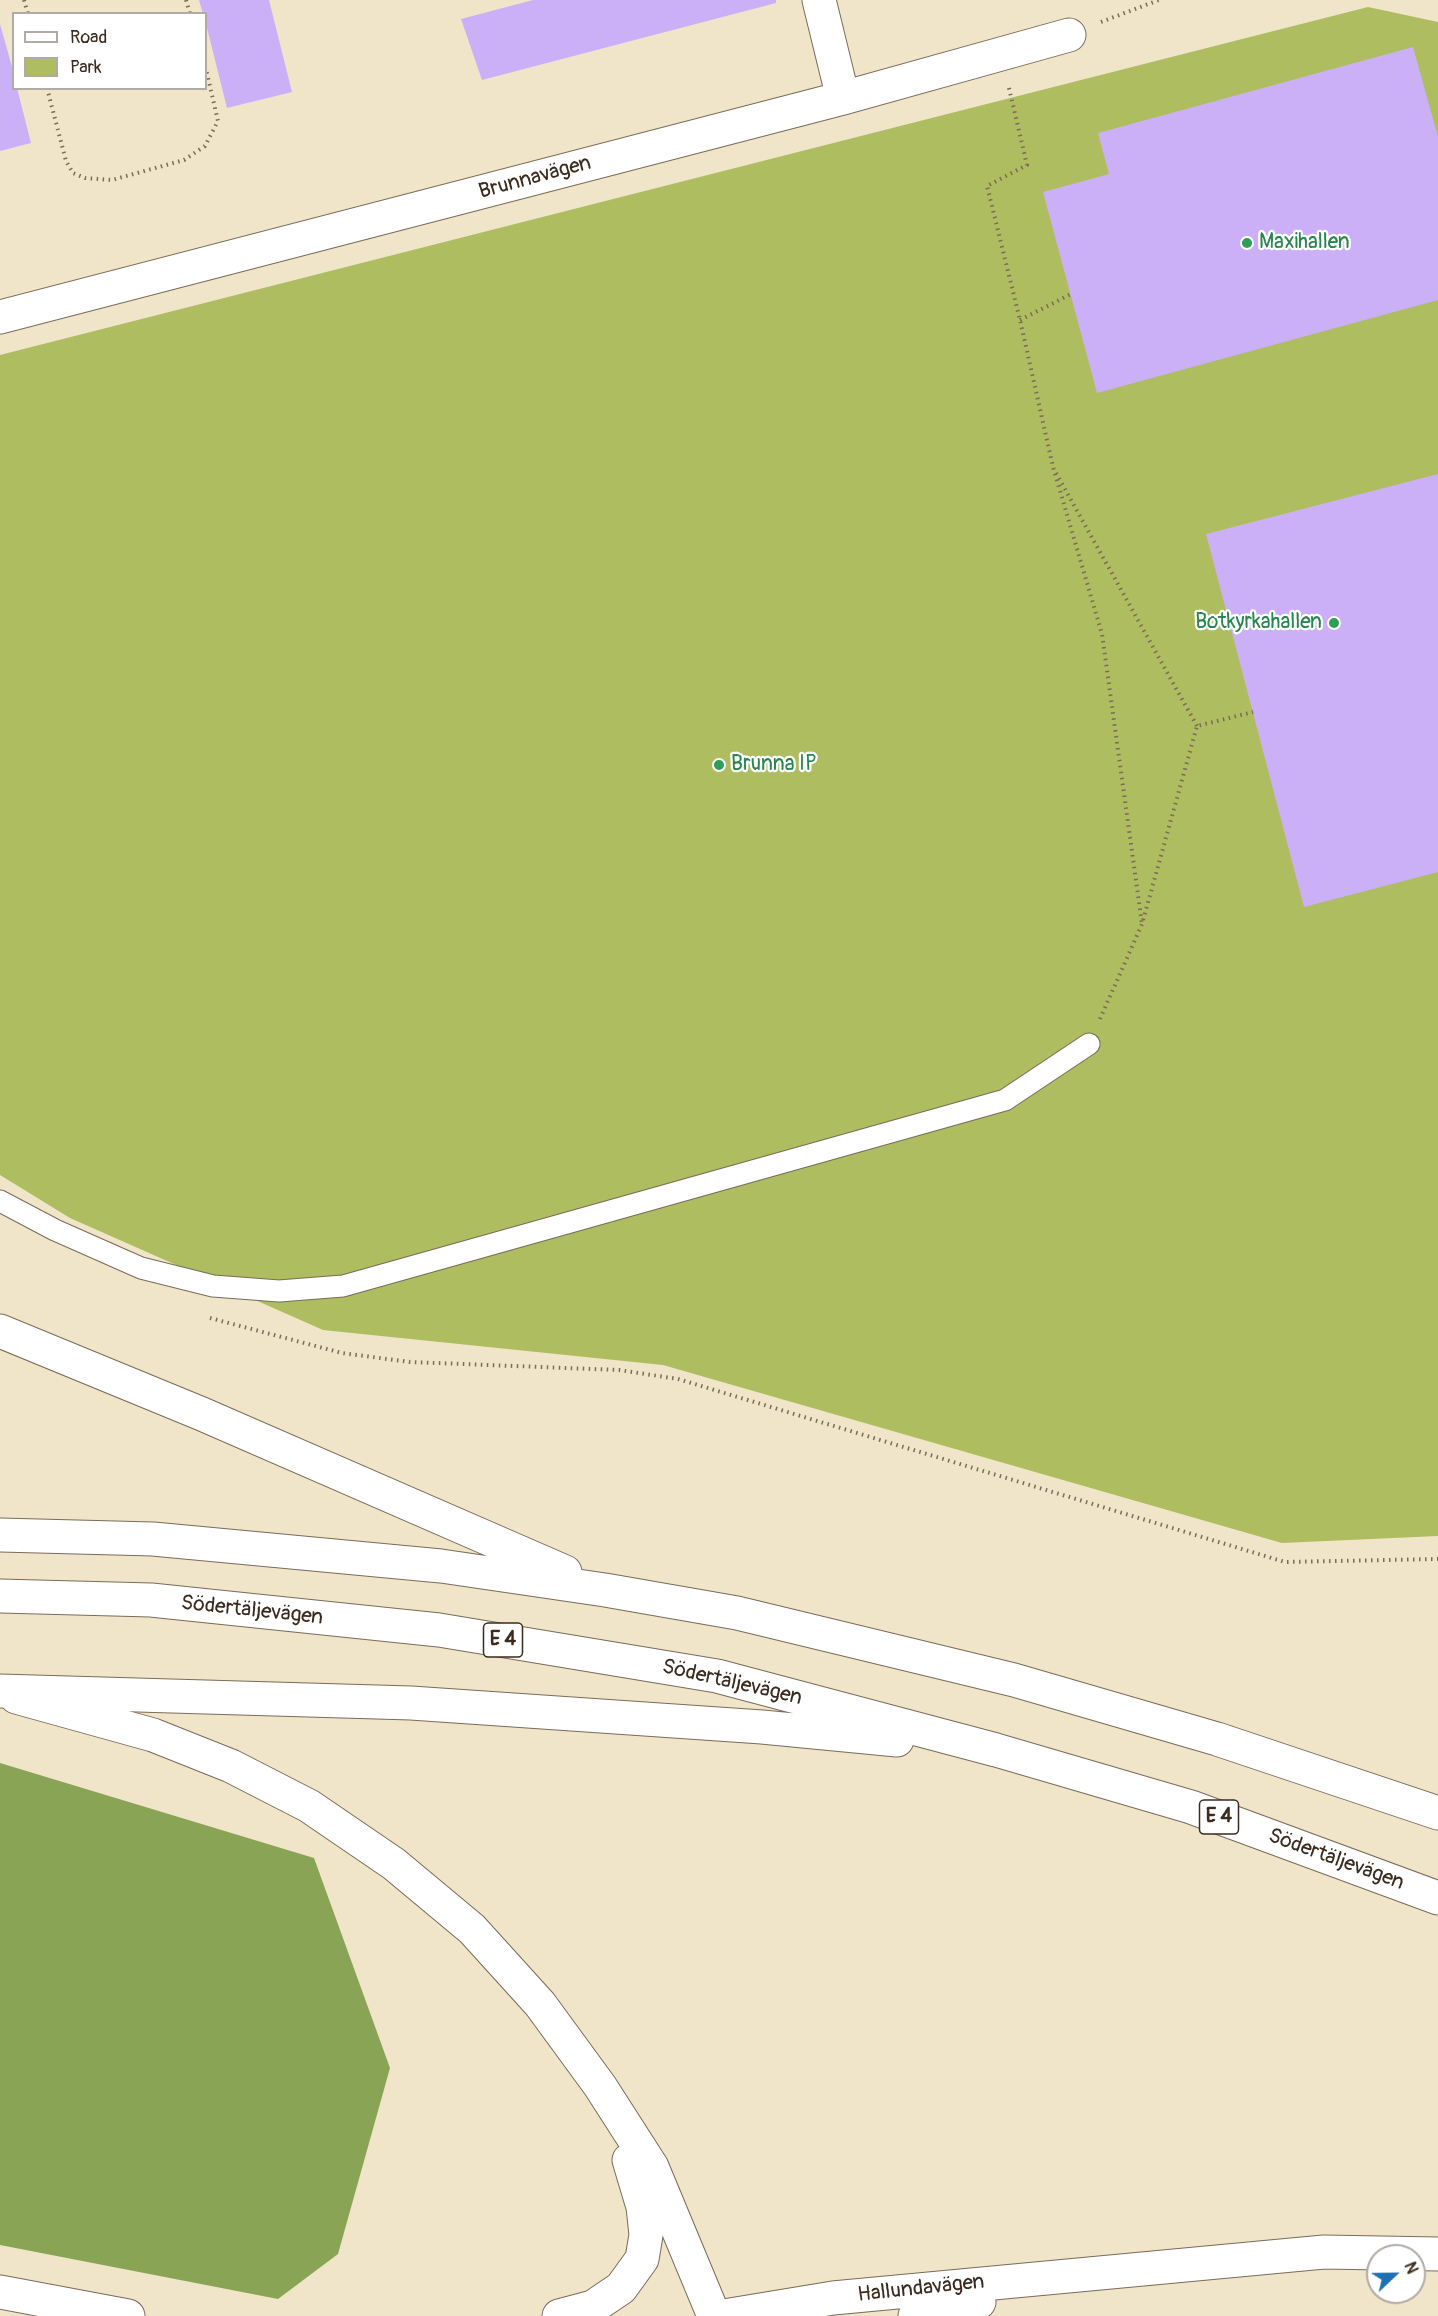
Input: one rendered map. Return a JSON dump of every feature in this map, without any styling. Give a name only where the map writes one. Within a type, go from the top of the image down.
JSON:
[{"type":"main road","points":[[819,0],[843,99]]},
{"type":"main road","name":"Brunnavägen","points":[[0,317],[843,99],[1069,35]]},
{"type":"main road","points":[[0,1331],[202,1414],[605,1590]]},
{"type":"main road","points":[[0,1535],[164,1540],[441,1566],[605,1590],[737,1613],[1014,1680],[1217,1740],[1438,1814]]},
{"type":"main road","name":"Södertäljevägen","points":[[0,1596],[151,1600],[439,1630],[717,1676],[996,1750],[1191,1807],[1438,1898]]},
{"type":"main road","points":[[0,1692],[411,1703],[762,1727],[996,1750]]},
{"type":"main road","points":[[0,1692],[153,1735],[231,1766],[309,1806],[393,1864],[472,1929],[540,2004],[600,2086],[652,2167],[714,2316]]},
{"type":"main road","points":[[560,2316],[593,2307],[621,2288],[642,2259],[646,2235],[643,2207],[636,2178],[600,2086]]},
{"type":"main road","name":"Hallundavägen","points":[[724,2316],[833,2298],[1324,2252],[1438,2254]]},
{"type":"main road","name":"Hallundavägen","points":[[915,2316],[1118,2270]]},
{"type":"main road","points":[[0,2292],[128,2316]]},
{"type":"lane","points":[[0,1201],[55,1230],[141,1268],[213,1286],[279,1291],[343,1286],[1005,1100],[1089,1044]]},
{"type":"path","points":[[1069,35],[1159,0]]},
{"type":"path","points":[[1002,55],[1027,165],[987,186],[1053,467],[1102,634],[1142,924]]},
{"type":"path","points":[[48,90],[66,161],[73,173],[85,178],[112,180],[184,160],[205,146],[218,121],[207,73]]},
{"type":"path","points":[[1020,320],[1071,294]]},
{"type":"path","points":[[1053,467],[1197,726],[1142,924],[1089,1044]]},
{"type":"path","points":[[1197,726],[1253,712]]},
{"type":"path","points":[[201,1315],[342,1353],[410,1362],[619,1370],[678,1379],[1285,1562],[1438,1559]]},
{"type":"green space","name":"Brunna IP","points":[[1368,7],[1438,22],[1438,1536],[1282,1543],[663,1365],[323,1330],[70,1218],[0,1175],[0,355]]},
{"type":"green space","points":[[0,1763],[314,1858],[390,2068],[338,2254],[278,2299],[0,2245]]},
{"type":"building","points":[[199,0],[269,0],[292,92],[227,108],[207,28],[207,12],[202,12]]},
{"type":"building","points":[[533,0],[776,0],[776,3],[482,80],[461,19]]},
{"type":"building","points":[[0,24],[12,67],[12,90],[18,90],[31,143],[0,151]]},
{"type":"building","name":"Maxihallen","points":[[1413,47],[1438,137],[1438,300],[1097,393],[1043,192],[1109,174],[1098,133]]},
{"type":"building","name":"Botkyrkahallen","points":[[1438,474],[1438,872],[1304,907],[1206,534]]},
{"type":"place","name":"Maxihallen","points":[[1247,243]]},
{"type":"place","name":"Botkyrkahallen","points":[[1334,623]]},
{"type":"place","name":"Brunna IP","points":[[719,765]]}]
